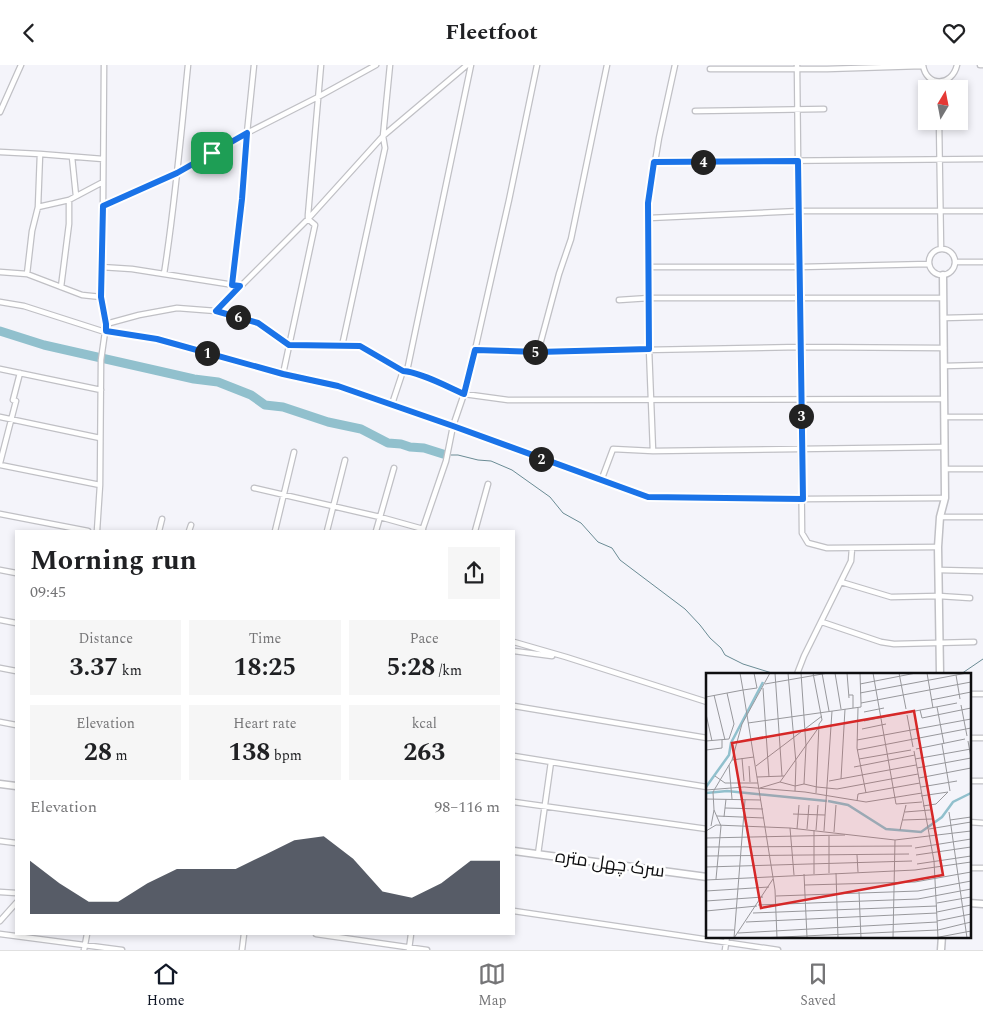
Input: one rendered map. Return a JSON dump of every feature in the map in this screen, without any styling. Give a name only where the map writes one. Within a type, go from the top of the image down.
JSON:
[{"type":"street","points":[[0,112],[21,65]]},
{"type":"street","points":[[98,530],[101,354],[106,331],[101,297],[104,65]]},
{"type":"street","points":[[164,274],[188,65]]},
{"type":"street","points":[[232,285],[254,65]]},
{"type":"street","points":[[308,219],[321,65]]},
{"type":"street","points":[[103,206],[177,173],[247,133],[376,65]]},
{"type":"street","points":[[342,345],[385,148],[383,136],[390,65]]},
{"type":"street","points":[[216,311],[308,219],[383,136],[469,65]]},
{"type":"street","points":[[392,404],[405,371],[469,65]]},
{"type":"street","points":[[254,488],[380,517],[422,530],[446,461],[453,426],[464,394],[475,350],[510,201],[537,65]]},
{"type":"street","points":[[538,352],[559,274],[571,239],[607,65]]},
{"type":"street","points":[[653,451],[650,400],[648,203],[654,162],[675,65]]},
{"type":"street","points":[[710,69],[875,68],[922,65],[924,72],[932,80]]},
{"type":"street","points":[[946,80],[951,77],[956,65]]},
{"type":"street","points":[[797,67],[802,533],[808,543],[826,548],[938,547]]},
{"type":"street","points":[[695,111],[824,109]]},
{"type":"street","points":[[939,130],[941,249]]},
{"type":"street","points":[[0,152],[103,159]]},
{"type":"street","points":[[27,274],[32,231],[38,207],[40,154]]},
{"type":"street","points":[[72,157],[76,196]]},
{"type":"street","points":[[654,162],[983,159]]},
{"type":"street","points":[[38,207],[69,200],[103,182]]},
{"type":"street","points":[[61,287],[69,224],[69,200]]},
{"type":"street","points":[[649,217],[799,211],[983,211]]},
{"type":"street","points":[[283,374],[315,225],[308,219]]},
{"type":"street","points":[[941,249],[947,250],[952,254],[956,262],[952,271],[946,275],[934,272],[929,264],[933,253],[941,249]]},
{"type":"street","points":[[956,262],[983,262]]},
{"type":"street","points":[[648,267],[800,267],[929,264]]},
{"type":"street","points":[[101,267],[132,269],[240,286]]},
{"type":"street","points":[[0,272],[27,274],[82,295],[101,297]]},
{"type":"street","points":[[940,673],[938,547],[940,517],[945,498],[943,275]]},
{"type":"street","points":[[619,300],[649,298],[943,298]]},
{"type":"street","points":[[0,302],[24,306],[106,331],[157,339],[283,374],[338,386],[648,497],[945,498]]},
{"type":"street","points":[[106,324],[176,308],[216,311],[258,323],[289,345],[360,346],[405,371],[464,394],[508,400],[944,399]]},
{"type":"street","points":[[943,318],[983,317]]},
{"type":"street","points":[[475,350],[538,352],[800,347],[944,348]]},
{"type":"street","points":[[944,366],[983,365]]},
{"type":"street","points":[[0,369],[101,390]]},
{"type":"street","points":[[20,373],[12,400],[16,401],[12,420],[0,464],[100,485]]},
{"type":"street","points":[[0,417],[100,438]]},
{"type":"street","points":[[944,417],[983,417]]},
{"type":"street","points":[[601,481],[613,449],[653,451],[944,447]]},
{"type":"street","points":[[275,530],[294,452]]},
{"type":"street","points":[[327,530],[345,460]]},
{"type":"street","points":[[376,530],[394,468]]},
{"type":"street","points":[[945,469],[983,469]]},
{"type":"street","points":[[475,530],[488,484]]},
{"type":"street","points":[[0,514],[83,530]]},
{"type":"street","points":[[940,517],[983,517]]},
{"type":"street","points":[[160,530],[162,519]]},
{"type":"street","points":[[189,530],[191,525]]},
{"type":"street","points":[[797,673],[851,561],[852,548]]},
{"type":"street","points":[[0,570],[15,573]]},
{"type":"street","points":[[938,570],[983,571]]},
{"type":"street","points":[[841,582],[891,597],[939,596],[970,598]]},
{"type":"street","points":[[0,621],[15,623]]},
{"type":"street","points":[[822,622],[881,642],[894,644],[974,642]]},
{"type":"street","points":[[515,642],[706,702]]},
{"type":"street","points":[[515,651],[566,657]]},
{"type":"street","points":[[0,668],[15,671]]},
{"type":"street","points":[[970,694],[983,694]]},
{"type":"street","points":[[515,706],[706,739]]},
{"type":"street","points":[[0,723],[15,725]]},
{"type":"street","points":[[970,738],[983,738]]},
{"type":"street","points":[[515,756],[706,787]]},
{"type":"street","points":[[538,854],[551,762]]},
{"type":"street","points":[[970,781],[983,781]]},
{"type":"street","points":[[0,784],[15,786]]},
{"type":"street","points":[[515,802],[706,829]]},
{"type":"street","points":[[970,822],[983,823]]},
{"type":"street","points":[[0,841],[15,843]]},
{"type":"street","name":"سرک چهل متره","points":[[515,851],[706,877]]},
{"type":"street","points":[[970,868],[983,868]]},
{"type":"street","points":[[0,892],[15,893]]},
{"type":"street","points":[[970,903],[983,904]]},
{"type":"street","points":[[0,921],[15,904]]},
{"type":"street","points":[[515,911],[778,950]]},
{"type":"street","points":[[0,934],[85,948],[122,950]]},
{"type":"street","points":[[85,948],[87,935]]},
{"type":"street","points":[[242,950],[244,935]]},
{"type":"street","points":[[322,935],[409,949],[427,950]]},
{"type":"street","points":[[409,949],[411,935]]},
{"type":"street","points":[[725,950],[728,937]]},
{"type":"street","points":[[941,950],[942,937]]},
{"type":"waterway","points":[[0,331],[44,345],[194,379],[218,382],[251,395],[265,405],[283,407],[328,422],[361,429],[388,443],[424,448],[443,454]]},
{"type":"waterway","points":[[451,455],[491,461],[512,470],[550,497],[563,513],[581,523],[598,542],[612,548],[620,560],[685,609],[721,648],[725,655],[743,664],[772,673]]},
{"type":"waterway","points":[[962,673],[983,659]]},
{"type":"route","points":[[247,133],[242,199],[232,285],[240,286],[216,311],[258,323],[289,345],[360,346],[403,371],[464,394],[475,350],[538,352],[649,349],[648,203],[654,162],[798,161],[803,499],[648,497],[338,386],[283,374],[157,339],[106,331],[101,297],[103,206],[177,173],[212,153],[247,133]]}]
